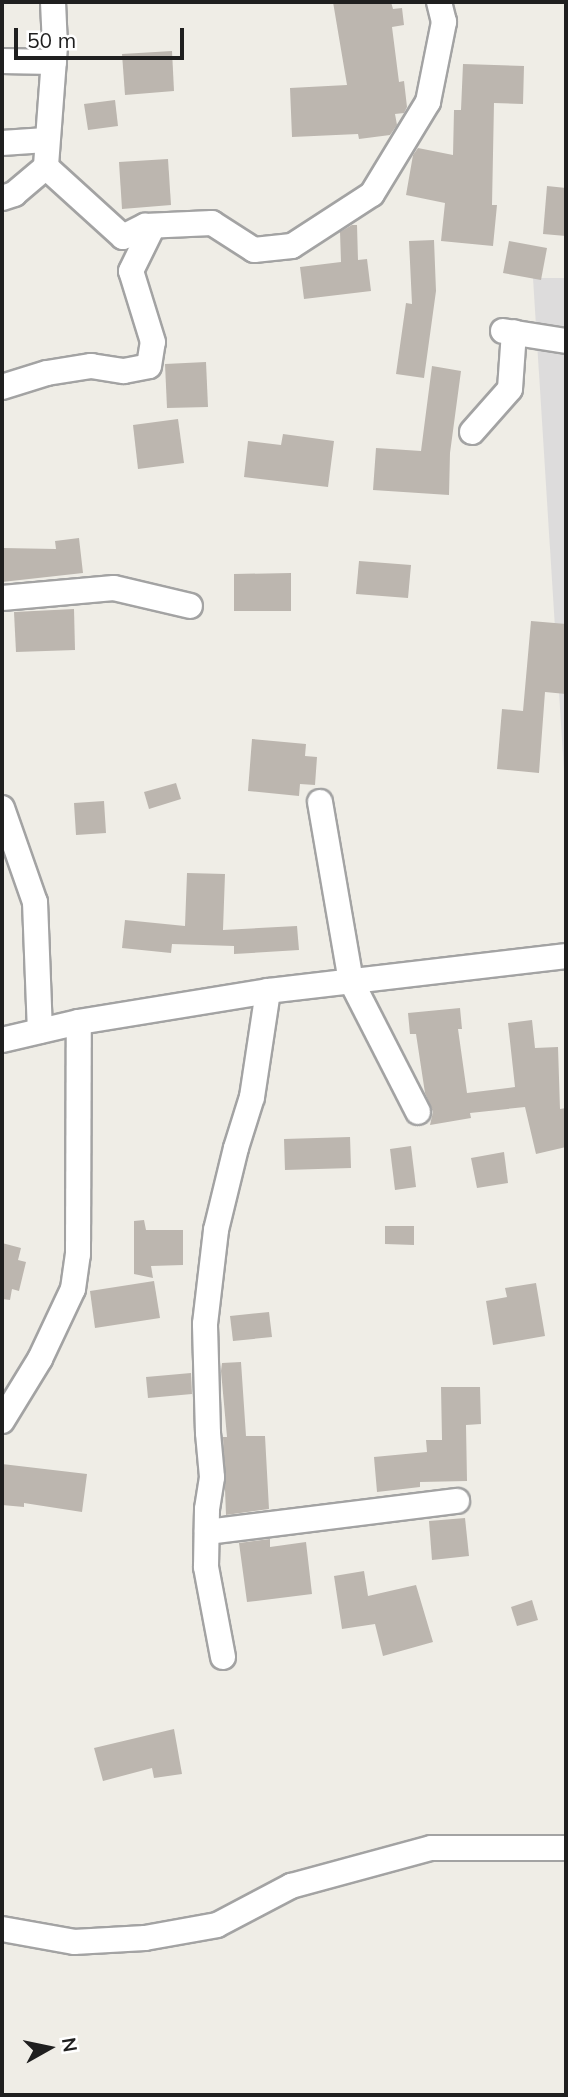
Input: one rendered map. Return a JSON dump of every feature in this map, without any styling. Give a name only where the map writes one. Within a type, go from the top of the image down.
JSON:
[{"type":"street","points":[[2,198],[13,194],[46,167],[54,62],[53,2]]},
{"type":"street","points":[[46,167],[123,237],[153,226],[212,223],[254,250],[292,246],[372,194],[428,102],[444,22],[439,2]]},
{"type":"street","points":[[2,61],[54,62]]},
{"type":"street","points":[[2,143],[47,140]]},
{"type":"street","points":[[2,387],[47,373],[91,366],[124,371],[149,366],[153,342],[131,271],[153,226]]},
{"type":"street","points":[[472,432],[510,389],[509,331],[566,341]]},
{"type":"street","points":[[2,598],[114,588],[190,607]]},
{"type":"street","points":[[320,802],[351,981],[418,1112]]},
{"type":"street","points":[[2,808],[34,902],[40,1031]]},
{"type":"street","points":[[2,1040],[79,1022],[268,991],[566,956]]},
{"type":"street","points":[[223,1657],[206,1567],[212,1477],[205,1324],[216,1230],[236,1148],[252,1097],[268,991]]},
{"type":"street","points":[[2,1421],[40,1359],[72,1289],[78,1254],[79,1022]]},
{"type":"street","points":[[207,1532],[457,1501]]},
{"type":"street","points":[[2,1929],[74,1942],[145,1938],[217,1925],[291,1886],[431,1848],[566,1848]]},
{"type":"shaded area","points":[[533,278],[566,278],[566,803]]},
{"type":"building","points":[[333,2],[391,2],[393,9],[402,8],[404,25],[392,27],[399,82],[404,81],[407,107],[404,113],[395,114],[397,125],[390,135],[359,139],[358,134],[292,137],[290,88],[347,85]]},
{"type":"building","points":[[172,51],[174,91],[125,95],[122,54]]},
{"type":"building","points":[[463,64],[524,66],[523,104],[494,103],[492,205],[497,205],[493,246],[441,241],[445,203],[406,195],[413,155],[418,148],[453,155],[454,110],[461,110]]},
{"type":"building","points":[[115,100],[118,126],[88,130],[84,104]]},
{"type":"building","points":[[168,159],[171,205],[122,209],[119,162]]},
{"type":"building","points":[[547,186],[566,188],[566,236],[543,234]]},
{"type":"building","points":[[357,225],[358,260],[367,259],[371,291],[304,299],[300,267],[341,262],[340,232]]},
{"type":"building","points":[[434,240],[436,291],[424,378],[396,374],[406,303],[412,304],[409,241]]},
{"type":"building","points":[[509,241],[547,248],[541,280],[503,273]]},
{"type":"building","points":[[206,362],[208,407],[167,408],[165,364]]},
{"type":"building","points":[[432,366],[461,371],[450,453],[449,495],[373,490],[376,448],[421,451]]},
{"type":"building","points":[[178,419],[184,463],[138,469],[133,425]]},
{"type":"building","points":[[283,434],[334,441],[328,487],[244,477],[248,441],[281,445]]},
{"type":"building","points":[[79,538],[83,573],[2,582],[3,548],[56,549],[55,541]]},
{"type":"building","points":[[359,561],[411,565],[408,598],[356,594]]},
{"type":"building","points":[[291,573],[291,611],[234,611],[234,574]]},
{"type":"building","points":[[74,609],[75,650],[16,652],[14,612]]},
{"type":"building","points":[[531,621],[566,624],[566,694],[545,692],[539,773],[497,769],[502,709],[523,711]]},
{"type":"building","points":[[252,739],[306,744],[305,756],[317,757],[315,785],[300,784],[299,796],[248,791]]},
{"type":"building","points":[[176,783],[181,799],[149,809],[144,792]]},
{"type":"building","points":[[104,801],[106,833],[76,835],[74,803]]},
{"type":"building","points":[[187,873],[225,874],[223,930],[297,926],[299,950],[234,954],[234,946],[172,944],[171,953],[122,948],[125,920],[185,926]]},
{"type":"building","points":[[460,1008],[462,1029],[458,1029],[467,1093],[515,1087],[508,1023],[532,1020],[535,1048],[558,1047],[560,1109],[566,1108],[566,1147],[536,1154],[525,1107],[470,1113],[471,1118],[430,1125],[433,1112],[425,1093],[416,1034],[410,1034],[408,1013]]},
{"type":"building","points":[[350,1137],[351,1168],[285,1170],[284,1139]]},
{"type":"building","points":[[411,1146],[416,1187],[395,1190],[390,1149]]},
{"type":"building","points":[[504,1152],[508,1183],[477,1188],[471,1158]]},
{"type":"building","points":[[144,1220],[146,1230],[183,1230],[183,1265],[151,1266],[153,1278],[134,1274],[134,1221]]},
{"type":"building","points":[[385,1226],[414,1226],[414,1245],[385,1244]]},
{"type":"building","points":[[2,1243],[21,1248],[18,1260],[26,1262],[19,1291],[12,1289],[10,1300],[2,1299]]},
{"type":"building","points":[[154,1281],[160,1318],[95,1328],[90,1291]]},
{"type":"building","points":[[536,1283],[545,1336],[493,1345],[486,1301],[507,1297],[505,1288]]},
{"type":"building","points":[[269,1312],[272,1337],[233,1341],[230,1316]]},
{"type":"building","points":[[241,1362],[246,1436],[265,1436],[269,1509],[226,1515],[223,1437],[227,1437],[221,1371],[222,1363]]},
{"type":"building","points":[[191,1373],[192,1394],[148,1398],[146,1377]]},
{"type":"building","points":[[441,1387],[480,1387],[481,1424],[466,1425],[467,1481],[420,1482],[420,1487],[377,1492],[374,1457],[427,1452],[426,1440],[442,1440]]},
{"type":"building","points":[[2,1464],[87,1474],[82,1512],[24,1503],[24,1507],[2,1505]]},
{"type":"building","points":[[465,1518],[469,1556],[432,1560],[429,1521]]},
{"type":"building","points":[[270,1539],[270,1547],[306,1542],[312,1594],[247,1602],[239,1543]]},
{"type":"building","points":[[364,1571],[368,1596],[416,1585],[433,1642],[383,1656],[375,1624],[342,1629],[334,1576]]},
{"type":"building","points":[[532,1600],[538,1620],[517,1626],[511,1607]]},
{"type":"building","points":[[174,1729],[182,1774],[154,1778],[152,1768],[103,1781],[94,1748]]}]
